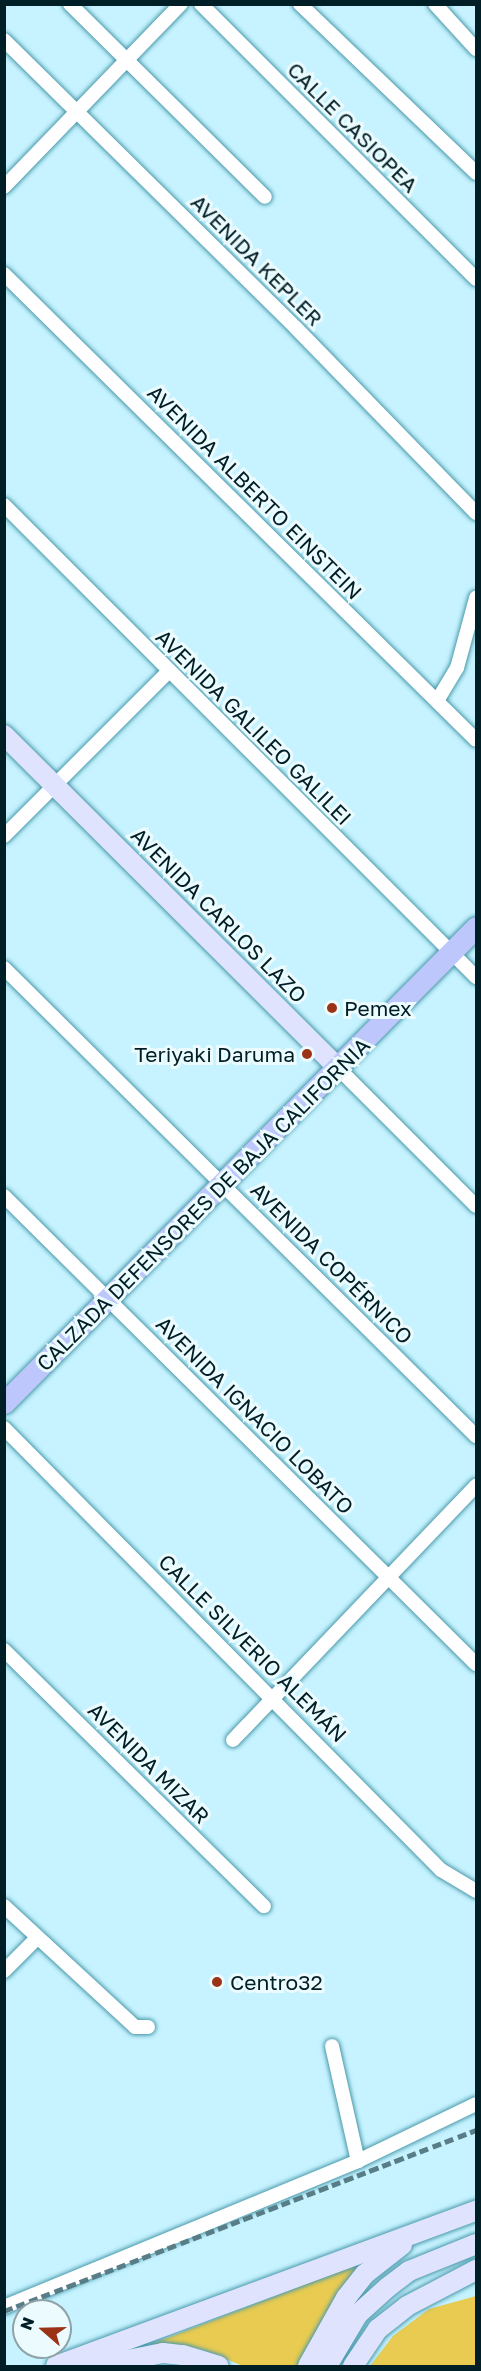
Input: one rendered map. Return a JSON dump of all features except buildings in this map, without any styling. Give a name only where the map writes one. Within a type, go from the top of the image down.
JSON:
[{"type":"main road","name":"AVENIDA CARLOS LAZO","points":[[4,735],[338,1068]]},
{"type":"main road","name":"CALZADA DEFENSORES DE BAJA CALIFORNIA","points":[[4,1403],[477,927]]},
{"type":"main road","points":[[56,2367],[477,2211]]},
{"type":"main road","points":[[308,2367],[346,2298],[365,2274],[416,2234]]},
{"type":"main road","points":[[327,2367],[358,2314],[388,2287],[409,2271],[477,2244]]},
{"type":"main road","points":[[353,2367],[378,2329],[406,2306],[477,2270]]},
{"type":"main road","points":[[449,2283],[477,2280]]},
{"type":"main road","points":[[98,2367],[163,2354],[183,2355],[218,2367]]},
{"type":"street","points":[[70,4],[265,197]]},
{"type":"street","points":[[6,181],[78,112],[181,4]]},
{"type":"street","name":"CALLE CASIOPEA","points":[[201,4],[477,279]]},
{"type":"street","points":[[300,4],[477,173]]},
{"type":"street","points":[[435,4],[477,49]]},
{"type":"street","name":"AVENIDA KEPLER","points":[[4,40],[477,513]]},
{"type":"street","name":"AVENIDA ALBERTO EINSTEIN","points":[[4,274],[477,740]]},
{"type":"street","name":"AVENIDA GALILEO GALILEI","points":[[4,505],[168,672],[477,977]]},
{"type":"street","points":[[437,701],[457,668],[477,598]]},
{"type":"street","points":[[4,836],[168,672]]},
{"type":"street","name":"AVENIDA COPÉRNICO","points":[[4,968],[477,1436]]},
{"type":"street","name":"AVENIDA CARLOS LAZO","points":[[338,1068],[477,1206]]},
{"type":"street","name":"AVENIDA IGNACIO LOBATO","points":[[4,1196],[386,1577],[477,1664]]},
{"type":"street","name":"CALLE SILVERIO ALEMÁN","points":[[4,1428],[275,1698],[441,1870],[477,1891]]},
{"type":"street","points":[[233,1740],[275,1698],[386,1577],[477,1486]]},
{"type":"street","name":"AVENIDA MIZAR","points":[[4,1650],[264,1906]]},
{"type":"street","points":[[4,1906],[135,2027],[148,2027]]},
{"type":"street","points":[[4,1971],[37,1938]]},
{"type":"street","points":[[332,2046],[358,2161]]},
{"type":"street","points":[[4,2307],[358,2161],[477,2104]]},
{"type":"shaded area","points":[[361,2263],[327,2313],[301,2366],[243,2366],[201,2349],[151,2344]]},
{"type":"shaded area","points":[[476,2296],[476,2366],[370,2366],[393,2336],[429,2309]]},
{"type":"railway","points":[[4,2311],[476,2130]]},
{"type":"place","name":"Pemex","points":[[332,1008]]},
{"type":"place","name":"Teriyaki Daruma","points":[[307,1054]]},
{"type":"place","name":"Centro32","points":[[217,1982]]}]
